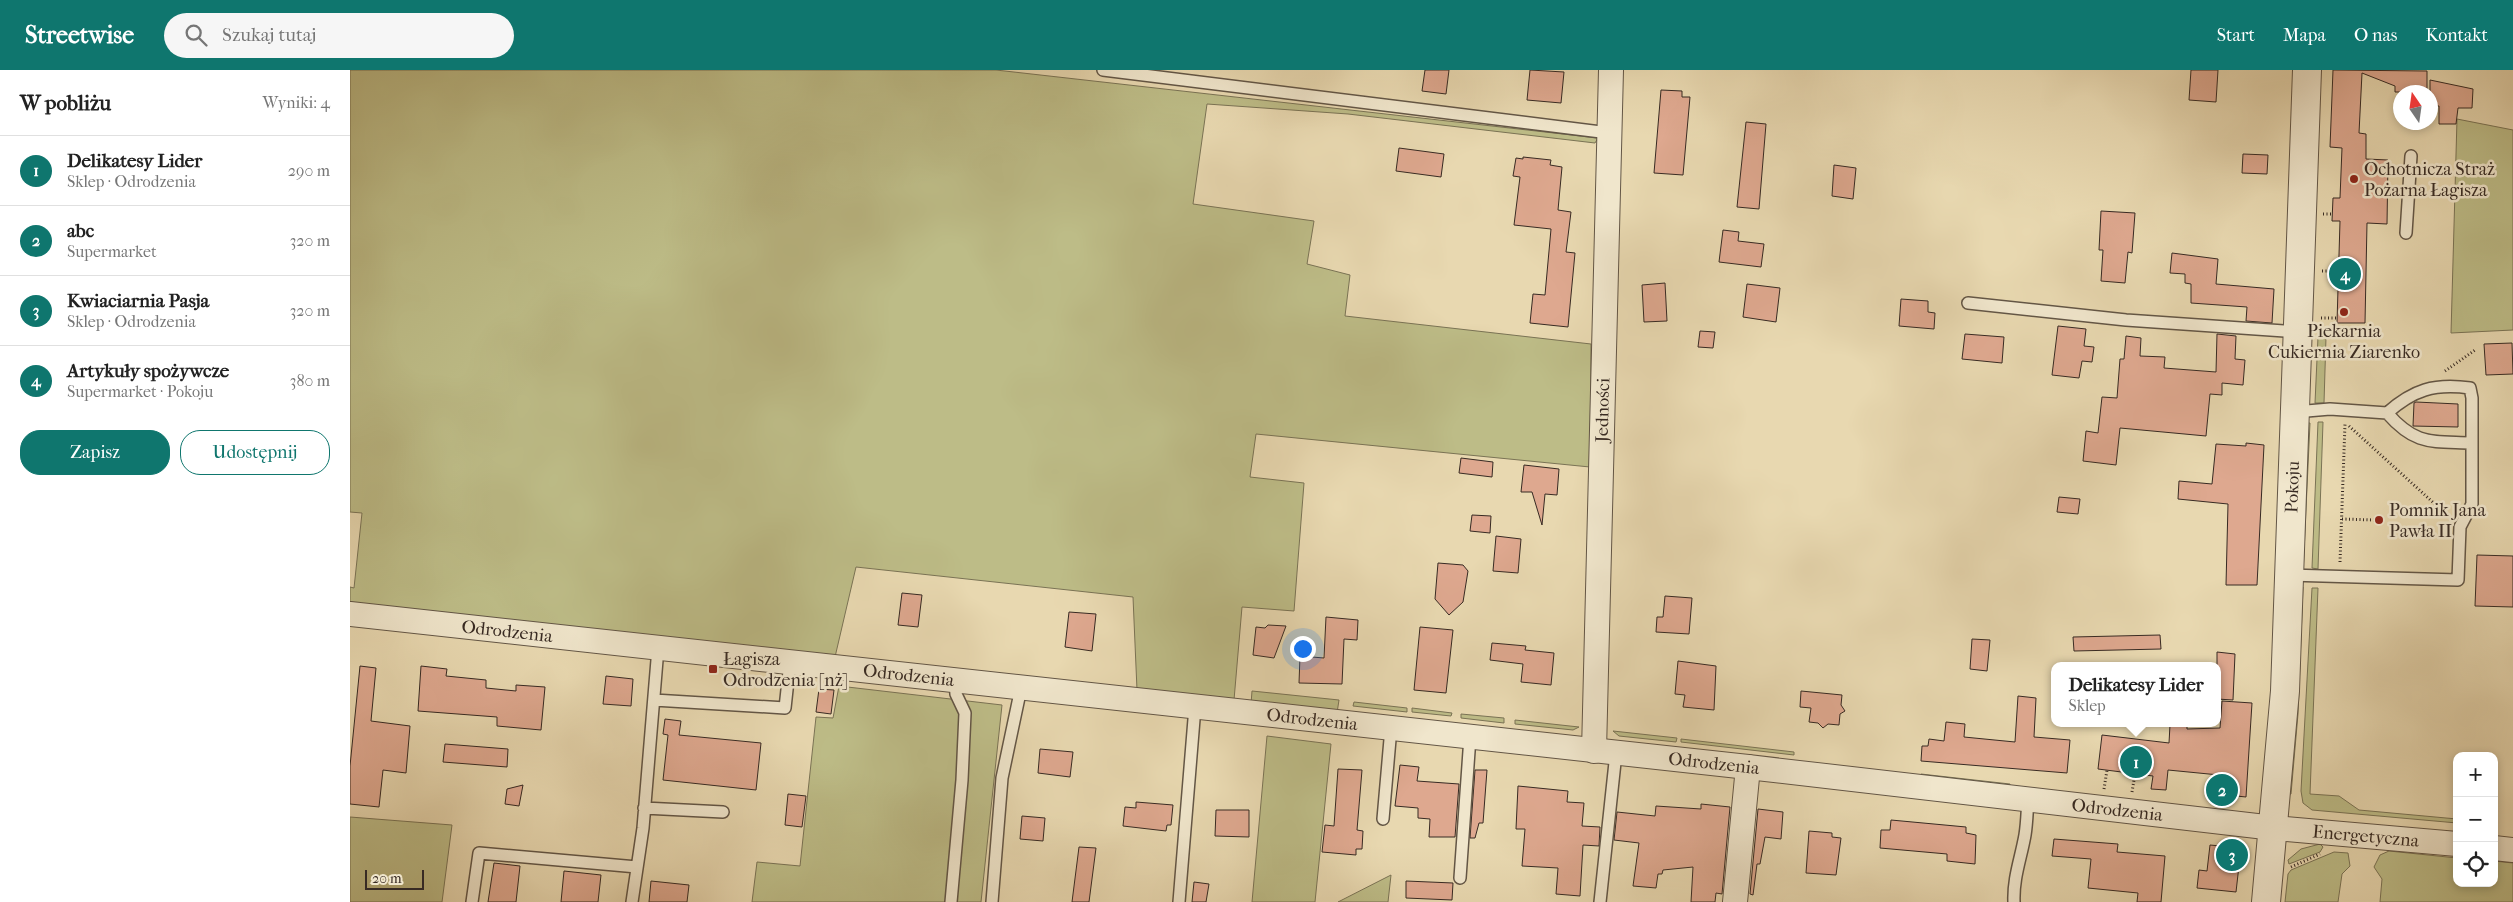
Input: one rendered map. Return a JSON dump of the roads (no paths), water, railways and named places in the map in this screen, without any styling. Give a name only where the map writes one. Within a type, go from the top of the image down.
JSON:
[{"type":"street","name":"Jedności","points":[[1605,752],[1611,70]]},
{"type":"street","name":"Pokoju","points":[[2266,902],[2285,691],[2295,412],[2307,324],[2307,70]]},
{"type":"street","name":"Odrodzenia","points":[[350,614],[1748,767],[2274,828]]},
{"type":"street","points":[[1735,902],[1748,767]]},
{"type":"street","name":"Energetyczna","points":[[2274,828],[2453,844]]},
{"type":"street","points":[[2498,848],[2513,850]]},
{"type":"lane","points":[[1103,70],[1609,133]]},
{"type":"lane","points":[[2406,233],[2411,156]]},
{"type":"lane","points":[[1968,303],[2126,320],[2307,324]]},
{"type":"lane","points":[[2289,575],[2458,580],[2460,527],[2472,504],[2472,398],[2470,388],[2427,387],[2402,400],[2387,414]]},
{"type":"lane","points":[[2295,412],[2330,409],[2387,414],[2412,437],[2435,441],[2472,442]]},
{"type":"lane","points":[[632,902],[644,808],[658,648]]},
{"type":"lane","points":[[654,700],[784,708],[790,662]]},
{"type":"lane","points":[[951,902],[962,780],[965,713],[956,694],[955,680]]},
{"type":"lane","points":[[992,902],[1002,778],[1021,688]]},
{"type":"lane","points":[[1179,902],[1195,707]]},
{"type":"lane","points":[[1383,819],[1391,728]]},
{"type":"lane","points":[[1460,878],[1470,737]]},
{"type":"lane","points":[[1600,902],[1605,752]]},
{"type":"lane","points":[[2014,902],[2017,864],[2025,836],[2028,799]]},
{"type":"lane","points":[[644,808],[723,812]]},
{"type":"lane","points":[[472,902],[479,853],[637,867]]},
{"type":"place","name":"Ochotnicza Straż Pożarna Łagisza","points":[[2354,179]]},
{"type":"place","name":"Artykuły spożywcze","points":[[2345,274]]},
{"type":"place","name":"Piekarnia Cukiernia Ziarenko","points":[[2344,312]]},
{"type":"place","name":"Pomnik Jana Pawła II","points":[[2379,520]]},
{"type":"place","name":"Łagisza Odrodzenia [nż]","points":[[713,669]]},
{"type":"place","name":"Delikatesy Lider","points":[[2136,762]]},
{"type":"place","name":"abc","points":[[2222,790]]},
{"type":"place","name":"Kwiaciarnia Pasja","points":[[2232,855]]}]
